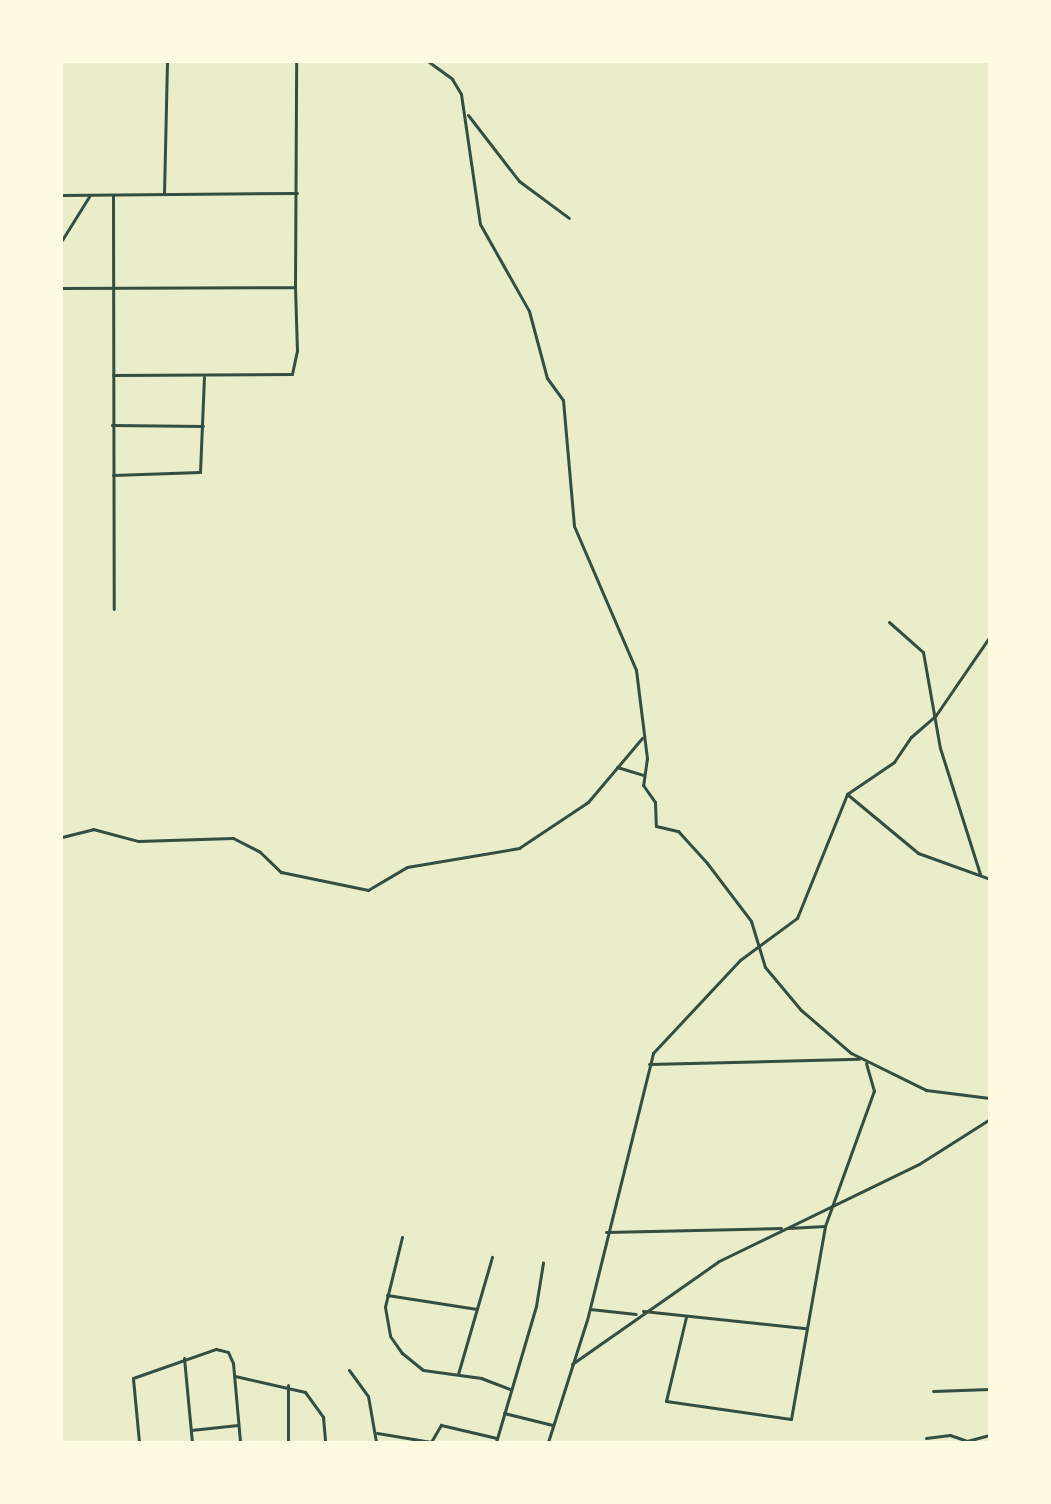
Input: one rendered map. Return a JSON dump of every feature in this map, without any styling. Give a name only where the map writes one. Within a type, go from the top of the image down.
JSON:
[{"type":"street","points":[[164,194],[166,62]]},
{"type":"street","points":[[112,375],[204,377],[292,374],[297,194],[296,62]]},
{"type":"street","points":[[429,62],[452,79],[468,115],[519,181],[568,218]]},
{"type":"street","points":[[468,115],[466,153],[477,213],[529,311],[547,378],[563,400],[574,526],[636,670],[643,736],[644,775],[656,826],[678,831],[712,869],[751,921],[756,948],[801,1010],[861,1059],[939,1094],[990,1098]]},
{"type":"street","points":[[62,195],[297,194]]},
{"type":"street","points":[[62,240],[90,195]]},
{"type":"street","points":[[113,195],[114,609]]},
{"type":"street","points":[[62,288],[295,287]]},
{"type":"street","points":[[113,476],[200,472],[204,377]]},
{"type":"street","points":[[112,425],[203,426]]},
{"type":"street","points":[[889,622],[923,652],[925,682],[936,716],[940,748],[980,874]]},
{"type":"street","points":[[548,1443],[590,1309],[606,1232],[649,1064],[665,1035],[756,948],[786,930],[806,902],[848,794],[894,762],[911,737],[936,716],[990,636]]},
{"type":"street","points":[[62,837],[93,829],[133,841],[233,838],[260,852],[281,872],[368,890],[407,867],[519,848],[588,802],[643,736]]},
{"type":"street","points":[[617,767],[644,775]]},
{"type":"street","points":[[848,794],[918,853],[990,879]]},
{"type":"street","points":[[649,1064],[861,1059]]},
{"type":"street","points":[[686,1317],[666,1401],[765,1419],[784,1420],[794,1412],[806,1328],[825,1226],[874,1091],[865,1061]]},
{"type":"street","points":[[571,1365],[636,1314],[782,1228],[831,1208],[935,1155],[990,1119]]},
{"type":"street","points":[[606,1232],[825,1226]]},
{"type":"street","points":[[402,1237],[387,1295],[386,1322],[402,1353],[423,1370],[458,1374],[510,1389]]},
{"type":"street","points":[[458,1374],[492,1257]]},
{"type":"street","points":[[377,1433],[431,1442],[441,1425],[496,1440],[543,1263]]},
{"type":"street","points":[[387,1295],[477,1309]]},
{"type":"street","points":[[590,1309],[636,1314]]},
{"type":"street","points":[[641,1311],[806,1328]]},
{"type":"street","points":[[139,1443],[133,1378],[184,1357],[222,1349],[232,1357],[240,1443]]},
{"type":"street","points":[[184,1357],[192,1443]]},
{"type":"street","points":[[349,1370],[368,1396],[377,1433],[376,1443]]},
{"type":"street","points":[[235,1376],[288,1385],[317,1404],[325,1443]]},
{"type":"street","points":[[288,1385],[288,1443]]},
{"type":"street","points":[[933,1391],[990,1389]]},
{"type":"street","points":[[504,1413],[553,1425]]},
{"type":"street","points":[[191,1430],[238,1425]]},
{"type":"street","points":[[926,1437],[950,1435],[967,1441],[990,1435]]}]
